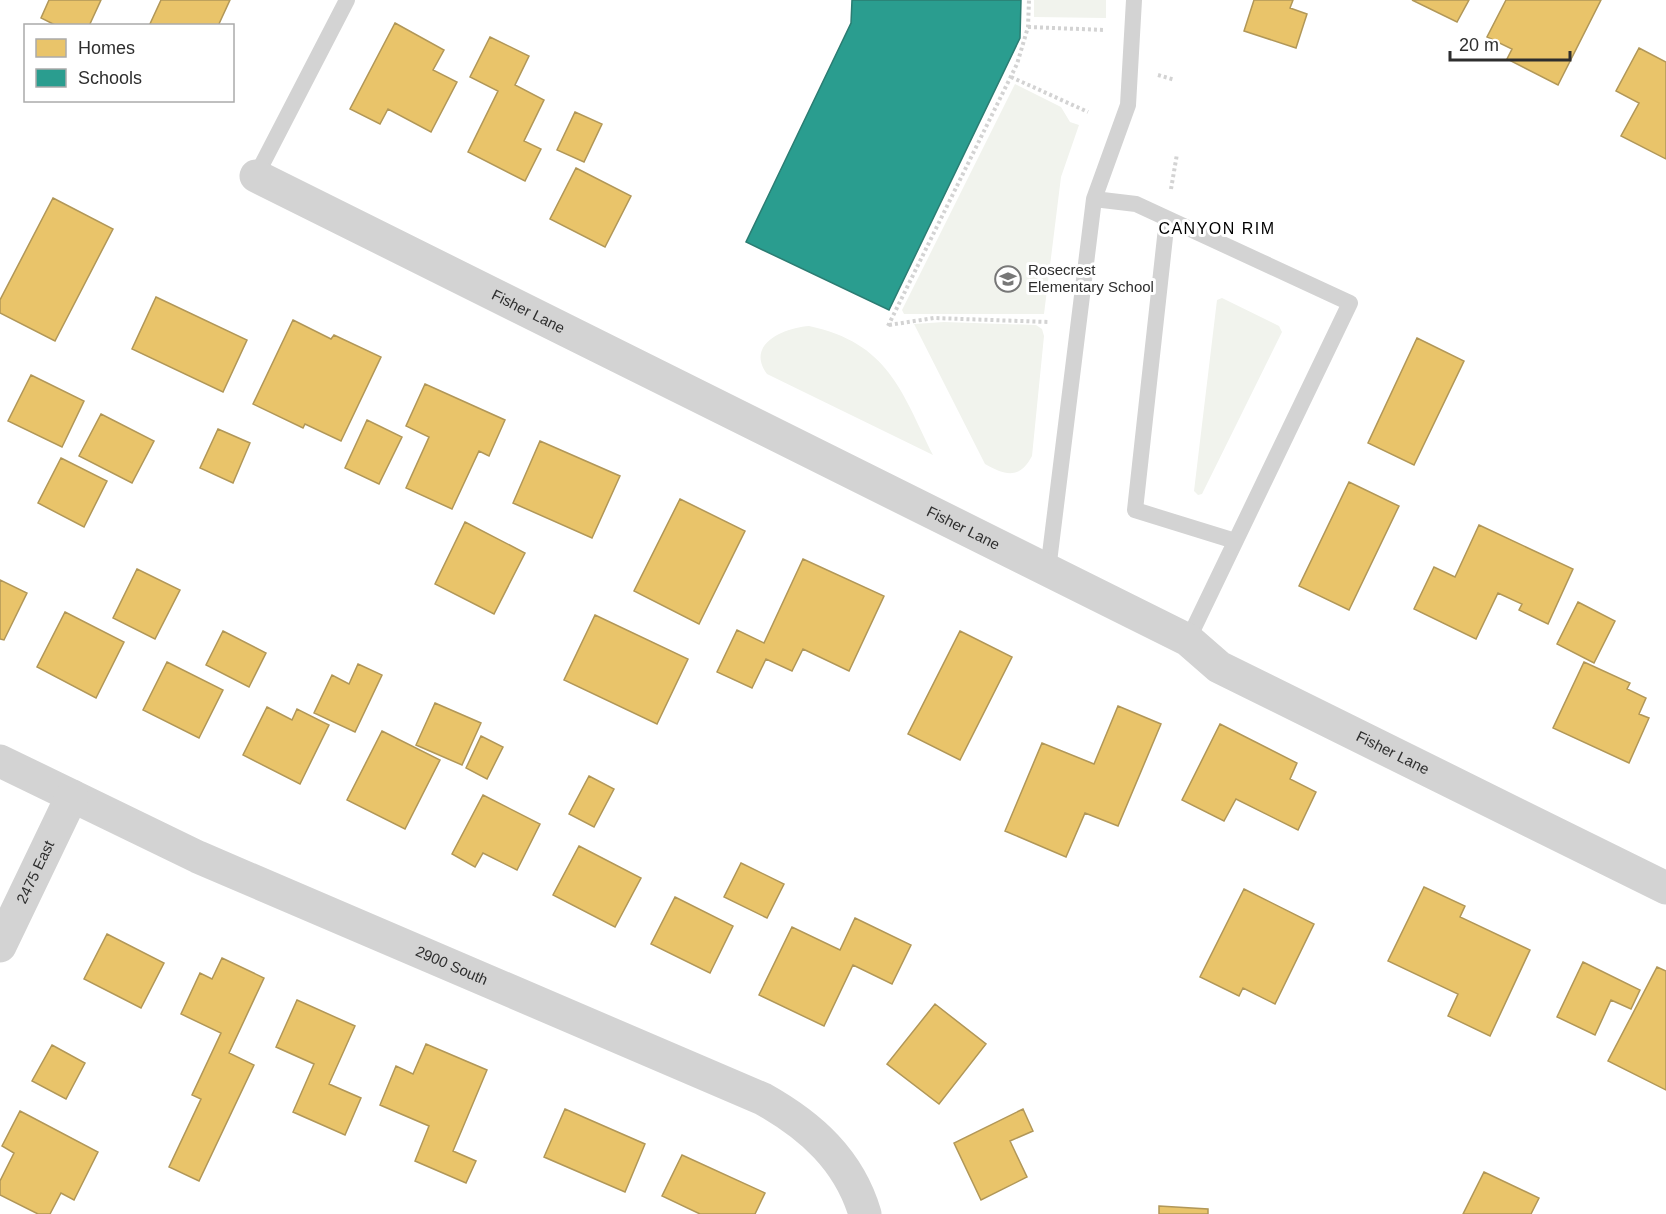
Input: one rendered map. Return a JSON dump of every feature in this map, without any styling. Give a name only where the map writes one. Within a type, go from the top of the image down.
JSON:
[{"type":"street","name":"Fisher Lane","points":[[256,176],[1188,640],[1219,667],[1666,888]]},
{"type":"street","name":"2900 South","points":[[0,761],[198,857],[763,1099],[815,1133],[839,1160],[859,1192],[866,1214]]},
{"type":"street","name":"2475 East","points":[[0,946],[72,796]]},
{"type":"lane","points":[[256,176],[347,0]]},
{"type":"lane","points":[[1048,570],[1094,199],[1128,105],[1134,0]]},
{"type":"lane","points":[[1094,199],[1136,204],[1350,303],[1188,640]]},
{"type":"lane","points":[[1167,219],[1135,510],[1235,541]]},
{"type":"path","points":[[1029,0],[1028,27],[1011,77],[888,326],[934,318],[1052,322]]},
{"type":"path","points":[[1028,27],[1112,31]]},
{"type":"path","points":[[1011,77],[1088,112]]},
{"type":"shaded area","points":[[1034,0],[1106,0],[1106,18],[1034,17]]},
{"type":"shaded area","points":[[1015,84],[1061,107],[1070,122],[1079,125],[1061,177],[1044,314],[904,314],[902,310]]},
{"type":"shaded area","points":[[1222,298],[1279,326],[1282,332],[1202,494],[1198,495],[1194,491],[1217,300]]},
{"type":"shaded area","points":[[944,322],[1036,325],[1042,329],[1044,336],[1032,456],[1023,469],[1006,473],[985,464],[914,324]]},
{"type":"shaded area","points":[[809,326],[836,334],[857,344],[875,357],[901,390],[933,455],[767,374],[761,363],[764,346],[779,334]]},
{"type":"building: Homes","points":[[49,0],[101,0],[90,24],[53,24],[41,18]]},
{"type":"building: Homes","points":[[161,0],[230,0],[219,24],[150,24]]},
{"type":"building: Homes","points":[[1254,0],[1293,0],[1290,8],[1307,14],[1296,48],[1244,31]]},
{"type":"building: Homes","points":[[1412,0],[1469,0],[1457,22]]},
{"type":"building: Homes","points":[[1506,0],[1601,0],[1558,85],[1507,59],[1512,49],[1487,37]]},
{"type":"building: Homes","points":[[395,23],[444,50],[433,70],[457,82],[431,132],[388,109],[380,124],[350,109]]},
{"type":"building: Homes","points":[[490,37],[529,56],[515,85],[544,100],[524,141],[541,149],[525,181],[468,152],[498,91],[470,77]]},
{"type":"building: Homes","points":[[1639,48],[1666,62],[1666,159],[1621,136],[1639,103],[1616,91]]},
{"type":"building: Homes","points":[[575,112],[602,124],[584,162],[557,150]]},
{"type":"building: Homes","points":[[576,168],[631,196],[605,247],[550,219]]},
{"type":"building: Homes","points":[[53,198],[113,229],[55,341],[0,313],[0,300]]},
{"type":"building: Homes","points":[[156,297],[247,340],[223,392],[132,349]]},
{"type":"building: Homes","points":[[293,320],[331,339],[334,335],[381,357],[341,441],[305,424],[303,428],[253,404]]},
{"type":"building: Homes","points":[[1417,338],[1464,361],[1414,465],[1368,443]]},
{"type":"building: Homes","points":[[31,375],[84,401],[62,447],[8,421]]},
{"type":"building: Homes","points":[[425,384],[505,420],[489,456],[479,451],[452,509],[406,488],[429,437],[406,426]]},
{"type":"building: Homes","points":[[101,414],[154,441],[132,483],[79,456]]},
{"type":"building: Homes","points":[[367,420],[402,437],[379,484],[345,468]]},
{"type":"building: Homes","points":[[218,429],[250,443],[233,483],[200,468]]},
{"type":"building: Homes","points":[[540,441],[620,476],[592,538],[513,503]]},
{"type":"building: Homes","points":[[61,458],[107,481],[84,527],[38,503]]},
{"type":"building: Homes","points":[[1349,482],[1399,506],[1349,610],[1299,586]]},
{"type":"building: Homes","points":[[680,499],[745,531],[699,624],[634,591]]},
{"type":"building: Homes","points":[[465,522],[525,553],[494,614],[435,584]]},
{"type":"building: Homes","points":[[1479,525],[1573,569],[1548,624],[1519,610],[1522,604],[1498,593],[1476,639],[1414,609],[1434,567],[1455,577]]},
{"type":"building: Homes","points":[[803,559],[884,596],[849,671],[803,649],[792,671],[766,659],[752,688],[717,672],[737,630],[764,643]]},
{"type":"building: Homes","points":[[137,569],[180,590],[155,639],[113,618]]},
{"type":"building: Homes","points":[[0,580],[27,593],[4,640],[0,639]]},
{"type":"building: Homes","points":[[1578,602],[1615,621],[1594,663],[1557,644]]},
{"type":"building: Homes","points":[[65,612],[124,642],[96,698],[37,667]]},
{"type":"building: Homes","points":[[595,615],[688,659],[657,724],[564,680]]},
{"type":"building: Homes","points":[[223,631],[266,653],[249,687],[206,665]]},
{"type":"building: Homes","points":[[960,631],[1012,657],[960,760],[908,734]]},
{"type":"building: Homes","points":[[167,662],[223,690],[199,738],[143,710]]},
{"type":"building: Homes","points":[[1584,662],[1630,683],[1627,689],[1646,698],[1639,714],[1649,718],[1629,763],[1553,728]]},
{"type":"building: Homes","points":[[358,664],[382,675],[355,732],[314,713],[332,675],[349,684]]},
{"type":"building: Homes","points":[[435,703],[481,723],[462,765],[416,745]]},
{"type":"building: Homes","points":[[1118,706],[1161,724],[1118,826],[1085,813],[1066,857],[1005,831],[1042,743],[1094,764]]},
{"type":"building: Homes","points":[[267,707],[292,720],[297,709],[329,725],[300,784],[243,755]]},
{"type":"building: Homes","points":[[1220,724],[1297,763],[1290,779],[1316,792],[1298,830],[1236,799],[1224,821],[1182,800]]},
{"type":"building: Homes","points":[[382,731],[440,760],[405,829],[347,800]]},
{"type":"building: Homes","points":[[481,736],[503,747],[487,779],[466,768]]},
{"type":"building: Homes","points":[[589,776],[614,789],[594,827],[569,814]]},
{"type":"building: Homes","points":[[483,795],[540,824],[517,870],[483,853],[475,867],[452,854]]},
{"type":"building: Homes","points":[[579,846],[641,878],[615,927],[553,895]]},
{"type":"building: Homes","points":[[741,863],[784,884],[767,918],[724,897]]},
{"type":"building: Homes","points":[[1424,887],[1465,906],[1460,917],[1530,950],[1490,1036],[1448,1016],[1458,994],[1388,961]]},
{"type":"building: Homes","points":[[1244,889],[1314,924],[1275,1004],[1243,988],[1239,996],[1200,977]]},
{"type":"building: Homes","points":[[675,897],[733,926],[710,973],[651,944]]},
{"type":"building: Homes","points":[[855,918],[911,945],[892,984],[853,965],[824,1026],[759,995],[792,927],[840,950]]},
{"type":"building: Homes","points":[[107,934],[164,963],[141,1008],[84,979]]},
{"type":"building: Homes","points":[[222,958],[264,978],[229,1053],[254,1065],[199,1181],[169,1167],[201,1099],[192,1095],[221,1033],[181,1014],[200,973],[212,979]]},
{"type":"building: Homes","points":[[1583,962],[1640,990],[1631,1009],[1611,1000],[1595,1035],[1557,1017]]},
{"type":"building: Homes","points":[[1657,967],[1666,971],[1666,1090],[1608,1061]]},
{"type":"building: Homes","points":[[297,1000],[355,1026],[329,1084],[361,1098],[345,1135],[293,1112],[314,1064],[276,1047]]},
{"type":"building: Homes","points":[[935,1004],[986,1044],[939,1104],[887,1064]]},
{"type":"building: Homes","points":[[426,1044],[487,1070],[453,1151],[476,1161],[466,1183],[415,1161],[429,1126],[380,1105],[396,1066],[413,1074]]},
{"type":"building: Homes","points":[[52,1045],[85,1063],[66,1099],[32,1081]]},
{"type":"building: Homes","points":[[565,1109],[645,1144],[625,1192],[544,1157]]},
{"type":"building: Homes","points":[[1023,1109],[1033,1131],[1010,1141],[1027,1177],[981,1200],[954,1143]]},
{"type":"building: Homes","points":[[20,1111],[98,1152],[74,1200],[61,1193],[50,1214],[38,1214],[0,1195],[0,1181],[14,1153],[2,1146]]},
{"type":"building: Homes","points":[[682,1155],[765,1193],[755,1214],[700,1214],[662,1196]]},
{"type":"building: Homes","points":[[1484,1172],[1539,1198],[1531,1214],[1463,1214]]},
{"type":"building: Homes","points":[[1159,1206],[1208,1209],[1208,1214],[1159,1214]]},
{"type":"building: Schools","points":[[852,0],[1021,0],[1020,38],[889,310],[746,242],[851,23]]},
{"type":"place","name":"Rosecrest Elementary School","points":[[1008,279]]},
{"type":"district","name":"CANYON RIM","points":[[1217,228]]}]
